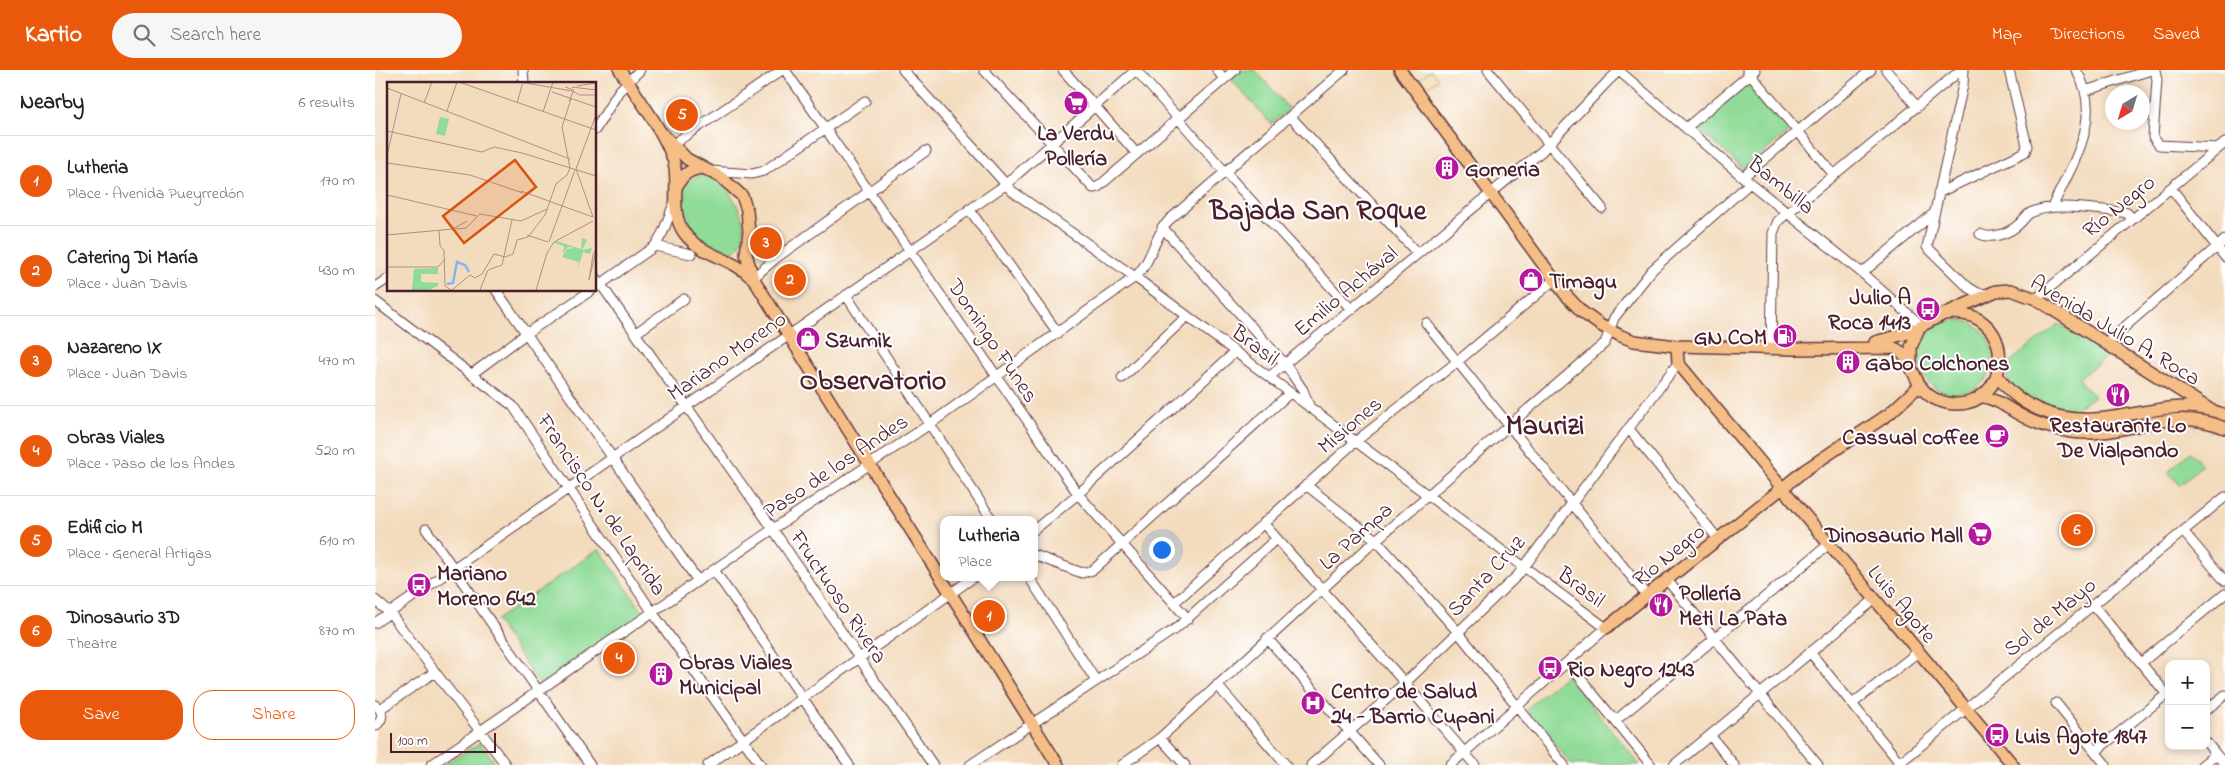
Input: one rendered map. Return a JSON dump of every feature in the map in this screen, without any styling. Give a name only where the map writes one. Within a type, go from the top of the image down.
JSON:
[{"type":"main road","points":[[620,70],[658,129],[673,159],[677,215],[683,232],[702,250],[742,268],[753,278]]},
{"type":"main road","name":"Avenida Julio A. Roca","points":[[1401,70],[1554,280],[1582,312],[1611,332],[1634,341],[1677,346],[1771,349],[1894,348],[1903,354],[1919,386],[1937,400],[1959,404],[1980,396]]},
{"type":"main road","points":[[658,129],[687,159],[723,178],[742,196],[747,210],[749,225],[747,263],[753,278],[940,576]]},
{"type":"main road","points":[[675,195],[685,174],[692,170],[706,170]]},
{"type":"main road","points":[[721,257],[737,253],[747,241]]},
{"type":"main road","name":"Avenida Julio A. Roca","points":[[1841,347],[1895,338],[1989,294],[2011,290],[2036,299],[2209,409]]},
{"type":"main road","points":[[1944,314],[1954,313],[1974,317],[1989,328],[1995,337],[2001,356],[1997,375],[1990,387],[1980,396]]},
{"type":"main road","name":"Avenida Julio A. Roca","points":[[1912,371],[1911,347],[1921,327]]},
{"type":"main road","points":[[1677,346],[1678,363]]},
{"type":"main road","name":"Luis Agote","points":[[1678,363],[2013,765]]},
{"type":"main road","points":[[1997,375],[2008,390],[2026,404],[2044,412],[2068,418],[2093,419],[2173,407],[2209,409],[2225,414]]},
{"type":"main road","name":"Río Negro","points":[[1607,628],[1781,488],[1889,414],[1919,386]]},
{"type":"main road","points":[[1980,396],[2003,403],[2040,424],[2071,432],[2103,432],[2173,419],[2190,419],[2224,426]]},
{"type":"main road","points":[[943,581],[1058,765]]},
{"type":"street","points":[[596,128],[627,81],[640,70]]},
{"type":"street","points":[[672,145],[784,70]]},
{"type":"street","name":"Domingo Funes","points":[[784,70],[1078,494],[1188,619]]},
{"type":"street","name":"Brasil","points":[[903,70],[1005,185],[1135,276],[1427,496],[1607,628]]},
{"type":"street","points":[[984,70],[1093,188],[1098,187],[1235,70]]},
{"type":"street","points":[[1063,70],[1137,154]]},
{"type":"street","points":[[1136,70],[1225,172],[1352,310]]},
{"type":"street","name":"Mariano Moreno","points":[[375,623],[1005,185],[1136,70]]},
{"type":"street","points":[[1217,70],[1225,79]]},
{"type":"street","name":"Paso de los Andes","points":[[431,765],[481,733],[773,529],[930,424],[1135,276],[1143,268],[1162,227],[1344,70]]},
{"type":"street","points":[[1488,70],[1602,208]]},
{"type":"street","name":"Emilio Achával","points":[[1269,377],[1352,310],[1549,144],[1619,70]]},
{"type":"street","name":"Bambilla","points":[[1619,70],[1746,180],[1862,273],[1921,327]]},
{"type":"street","points":[[1611,332],[1614,318],[1652,270],[1797,130],[1871,70]]},
{"type":"street","points":[[1886,70],[1917,107]]},
{"type":"street","points":[[1771,349],[1773,233],[1778,221],[1962,70]]},
{"type":"street","points":[[1962,70],[1963,85],[1927,247],[1968,287],[1978,293],[1989,294]]},
{"type":"street","points":[[1938,193],[2025,152],[2027,146],[2009,70]]},
{"type":"street","points":[[2052,207],[2071,167],[2087,126],[2085,91],[2076,70]]},
{"type":"street","points":[[2085,91],[2151,70]]},
{"type":"street","points":[[2155,70],[2157,80],[2154,142],[2159,145],[2222,146]]},
{"type":"street","points":[[1686,128],[1751,71],[1834,175]]},
{"type":"street","points":[[706,170],[759,173],[865,101]]},
{"type":"street","points":[[1290,116],[1418,254]]},
{"type":"street","name":"Río Negro","points":[[2036,299],[2222,146]]},
{"type":"street","points":[[753,278],[776,258],[926,151]]},
{"type":"street","points":[[2171,188],[2225,257]]},
{"type":"street","points":[[598,286],[655,246],[663,232],[675,195]]},
{"type":"street","points":[[1980,234],[1986,236],[2002,234],[2018,225],[2030,213],[2052,207],[2122,212],[2127,213],[2133,219]]},
{"type":"street","points":[[969,209],[1058,333]]},
{"type":"street","points":[[1862,273],[1933,214]]},
{"type":"street","points":[[1162,227],[1285,364],[1303,390],[1310,408]]},
{"type":"street","points":[[2106,343],[2225,240]]},
{"type":"street","points":[[655,246],[691,254]]},
{"type":"street","points":[[375,287],[387,279]]},
{"type":"street","name":"Misiones","points":[[1173,603],[1355,442],[1458,361],[1554,280]]},
{"type":"street","name":"Fructuoso Rivera","points":[[598,286],[636,333],[687,405],[933,765]]},
{"type":"street","points":[[1968,287],[1971,296],[1968,303]]},
{"type":"street","points":[[497,291],[698,581]]},
{"type":"street","points":[[472,374],[591,291]]},
{"type":"street","points":[[846,295],[989,516]]},
{"type":"street","points":[[636,333],[684,299]]},
{"type":"street","name":"Francisco N. de Laprida","points":[[375,301],[513,406],[653,613],[761,765]]},
{"type":"street","points":[[1122,378],[1187,316]]},
{"type":"street","points":[[1426,323],[1647,596]]},
{"type":"street","name":"La Pampa","points":[[1122,765],[1159,738],[1375,540],[1605,344],[1611,332]]},
{"type":"street","points":[[1038,527],[1078,494],[1235,352]]},
{"type":"street","name":"Santa Cruz","points":[[1311,765],[1405,683],[1524,566],[1571,501],[1629,429],[1678,363]]},
{"type":"street","points":[[1038,556],[1082,573],[1093,570],[1290,393]]},
{"type":"street","points":[[1629,429],[1718,539]]},
{"type":"street","points":[[1306,485],[1375,540],[1458,632],[1564,765]]},
{"type":"street","name":"Sol de Mayo","points":[[1898,764],[2225,497]]},
{"type":"street","points":[[1263,524],[1405,683],[1475,765]]},
{"type":"street","points":[[426,529],[590,765]]},
{"type":"street","points":[[2183,531],[2225,581]]},
{"type":"street","points":[[971,765],[1188,619],[1276,539]]},
{"type":"street","points":[[1615,721],[1828,545]]},
{"type":"street","points":[[714,570],[849,765]]},
{"type":"street","points":[[1667,580],[1817,765]]},
{"type":"street","points":[[708,765],[969,581]]},
{"type":"street","points":[[1032,581],[1096,681]]},
{"type":"street","points":[[2141,663],[2225,594]]},
{"type":"street","points":[[375,600],[390,613],[506,765]]},
{"type":"street","points":[[1675,765],[1874,600]]},
{"type":"street","points":[[2093,605],[2165,692]]},
{"type":"street","name":"Río Negro","points":[[1450,765],[1607,628]]},
{"type":"street","points":[[1267,638],[1379,765]]},
{"type":"street","points":[[1810,652],[1898,764]]},
{"type":"street","points":[[1852,704],[1918,652]]},
{"type":"street","points":[[1568,663],[1651,765]]},
{"type":"street","points":[[375,726],[381,720],[378,707],[435,672]]},
{"type":"street","points":[[1217,686],[1286,765]]},
{"type":"street","points":[[2210,707],[2225,695]]},
{"type":"street","points":[[2096,751],[2165,698]]},
{"type":"street","points":[[2056,703],[2106,765]]},
{"type":"street","points":[[1710,735],[1734,765]]},
{"type":"street","points":[[1159,738],[1185,765]]},
{"type":"street","points":[[2210,747],[2225,765]]},
{"type":"street","points":[[2203,765],[2216,754]]},
{"type":"green space","points":[[1242,70],[1255,70],[1289,109],[1271,124],[1231,79]]},
{"type":"green space","points":[[1750,81],[1791,130],[1744,169],[1697,128]]},
{"type":"green space","points":[[703,175],[716,180],[728,191],[737,204],[744,233],[740,245],[730,252],[714,253],[692,236],[683,221],[680,204],[683,189],[694,178]]},
{"type":"green space","points":[[1956,320],[1970,323],[1982,331],[1990,343],[1993,357],[1990,371],[1982,383],[1970,391],[1956,394],[1942,391],[1930,383],[1922,371],[1919,357],[1922,343],[1930,331],[1942,323]]},
{"type":"green space","points":[[2059,324],[2108,355],[2079,378],[2082,385],[2094,396],[2071,412],[2035,401],[2018,391],[2007,378],[2011,361]]},
{"type":"green space","points":[[2190,452],[2202,465],[2180,485],[2168,472]]},
{"type":"green space","points":[[599,549],[645,615],[541,687],[496,620]]},
{"type":"green space","points":[[1566,675],[1640,765],[1572,765],[1526,709]]},
{"type":"green space","points":[[480,743],[497,765],[443,765]]},
{"type":"sand","points":[[1431,70],[1438,79],[1426,88],[1419,80]]},
{"type":"place","name":"La Verdu Pollería","points":[[1076,103]]},
{"type":"place","name":"Edificio M","points":[[682,115]]},
{"type":"place","name":"Gomeria","points":[[1447,168]]},
{"type":"place","name":"Nazareno IX","points":[[766,243]]},
{"type":"place","name":"Catering Di María","points":[[790,280]]},
{"type":"place","name":"Timagu","points":[[1531,280]]},
{"type":"place","name":"Julio A Roca 1413","points":[[1928,309]]},
{"type":"place","name":"GN COM","points":[[1785,336]]},
{"type":"place","name":"Szumik","points":[[808,339]]},
{"type":"place","name":"Gabo Colchones","points":[[1848,362]]},
{"type":"place","name":"Restaurante Lo De Vialpando","points":[[2118,395]]},
{"type":"place","name":"Cassual coffee","points":[[1997,436]]},
{"type":"place","name":"Dinosaurio 3D","points":[[2077,530]]},
{"type":"place","name":"Dinosaurio Mall","points":[[1980,534]]},
{"type":"place","name":"Mariano Moreno 642","points":[[419,585]]},
{"type":"place","name":"Pollería Meti La Pata","points":[[1661,605]]},
{"type":"place","name":"Lutheria","points":[[989,616]]},
{"type":"place","name":"Obras Viales","points":[[619,658]]},
{"type":"place","name":"Rio Negro 1243","points":[[1550,668]]},
{"type":"place","name":"Obras Viales Municipal","points":[[661,674]]},
{"type":"place","name":"Centro de Salud 24 - Barrio Cupani","points":[[1313,703]]},
{"type":"place","name":"Luis Agote 1847","points":[[1997,735]]},
{"type":"district","name":"Bajada San Roque","points":[[1318,209]]},
{"type":"district","name":"Observatorio","points":[[873,379]]},
{"type":"district","name":"Maurizi","points":[[1545,424]]}]
